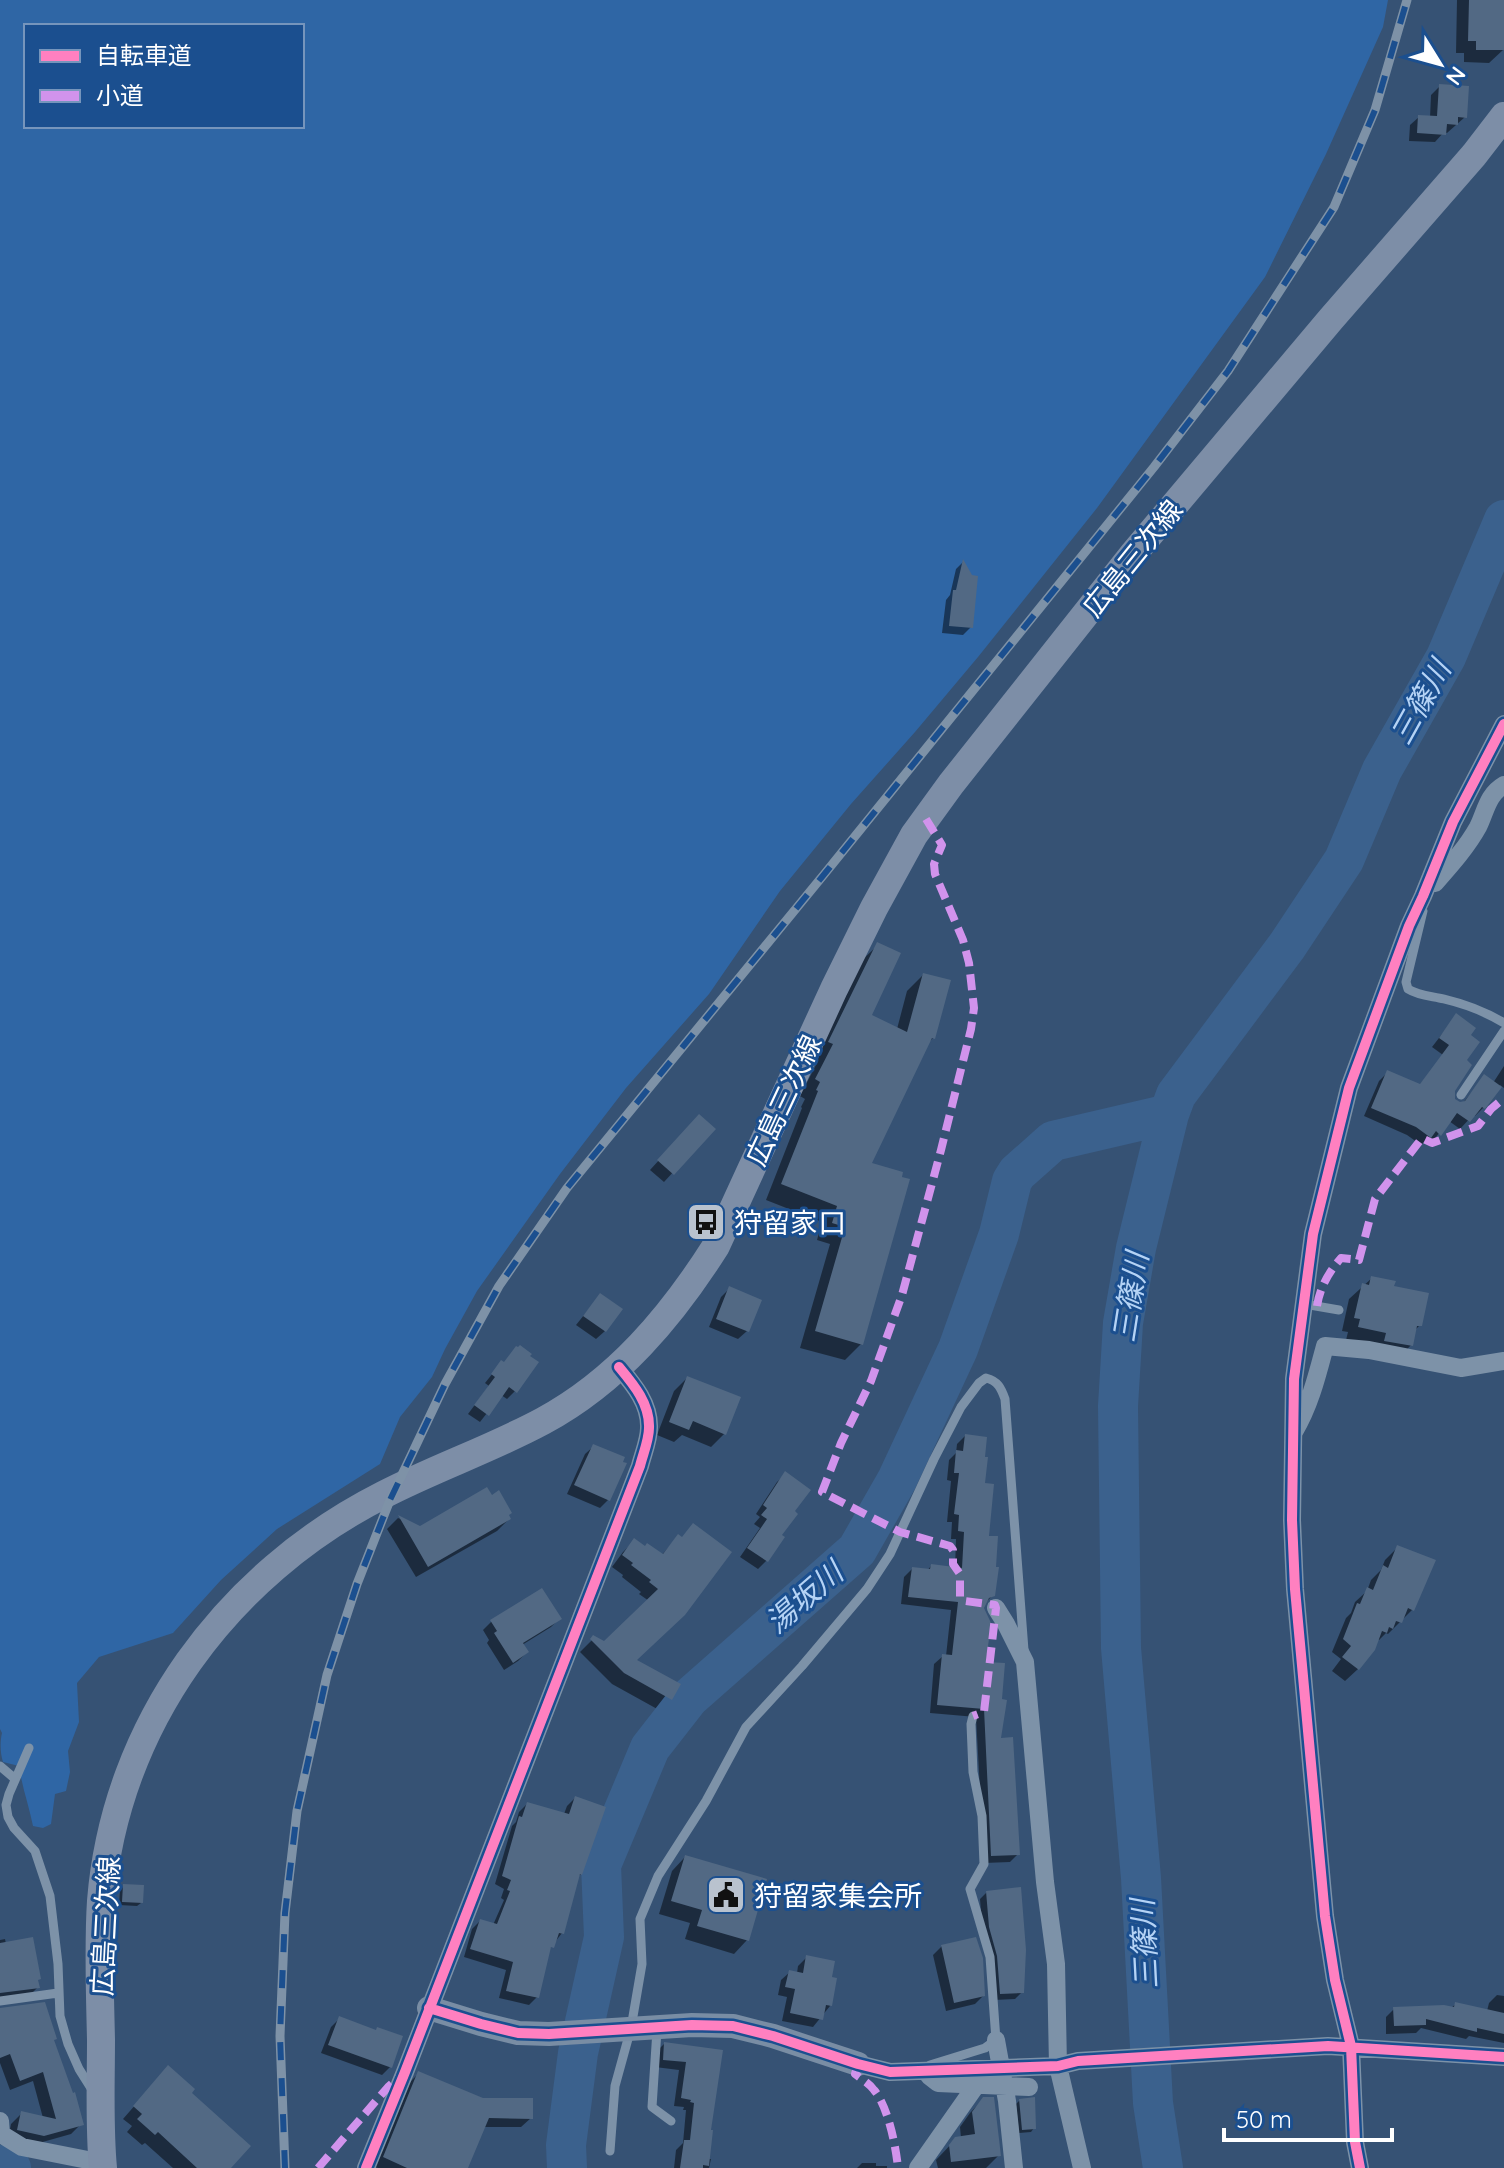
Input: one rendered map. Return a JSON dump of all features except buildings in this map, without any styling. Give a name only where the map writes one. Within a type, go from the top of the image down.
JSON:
[{"type":"main road","name":"広島三次線","points":[[103,2165],[99,1951],[101,1899],[109,1848],[121,1798],[139,1749],[162,1703],[190,1659],[221,1618],[257,1581],[296,1548],[384,1494],[544,1421],[579,1399],[619,1367],[669,1314],[716,1246],[867,922],[893,871],[926,819],[1143,542],[1504,116]]},
{"type":"street","points":[[1360,2168],[1355,2142],[1351,2046],[1335,1980],[1325,1916],[1295,1589],[1292,1520],[1294,1379],[1313,1234],[1349,1088],[1409,926],[1453,822],[1504,724]]},
{"type":"street","points":[[1423,896],[1478,827],[1487,802],[1504,785]]},
{"type":"street","points":[[1292,1434],[1304,1415],[1314,1387],[1326,1337],[1369,1350],[1461,1368],[1504,1361]]},
{"type":"street","points":[[366,2168],[640,1466],[649,1429],[647,1418],[638,1390],[619,1367]]},
{"type":"street","points":[[996,1608],[1025,1662],[1045,1882],[1056,1964],[1058,2066],[1082,2168]]},
{"type":"street","points":[[429,2008],[518,2033],[549,2034],[658,2026],[733,2026],[890,2072],[1003,2076],[1029,2087]]},
{"type":"street","points":[[996,2040],[1014,2168]]},
{"type":"street","points":[[924,2072],[938,2083],[977,2084],[1078,2061],[1328,2046],[1504,2057]]},
{"type":"street","points":[[918,2168],[977,2084]]},
{"type":"street","points":[[0,2121],[1,2134],[22,2147],[103,2165]]},
{"type":"lane","points":[[1423,896],[1423,915],[1406,982],[1408,989],[1416,994],[1448,1000],[1492,1015],[1504,1023]]},
{"type":"lane","points":[[1461,1095],[1504,1031]]},
{"type":"lane","points":[[1304,1304],[1339,1310]]},
{"type":"lane","points":[[610,2151],[615,2086],[642,1964],[640,1919],[658,1876],[706,1801],[746,1727],[802,1666],[875,1578],[890,1554],[961,1407],[986,1378],[994,1380],[1005,1399],[1025,1662]]},
{"type":"lane","points":[[924,2072],[930,2063],[985,2048],[996,2040],[990,1957],[970,1889],[984,1864],[982,1816],[973,1772],[973,1716]]},
{"type":"lane","points":[[29,1748],[14,1778],[6,1805],[8,1817],[35,1851],[50,1896],[60,2016],[79,2069],[102,2105]]},
{"type":"lane","points":[[0,1766],[14,1778]]},
{"type":"lane","points":[[0,2001],[58,1993]]},
{"type":"lane","points":[[658,2026],[652,2107],[671,2121]]},
{"type":"shaded area","points":[[0,0],[1388,0],[1383,27],[1326,154],[1265,277],[1097,508],[978,657],[780,891],[709,994],[626,1088],[560,1174],[477,1291],[432,1377],[400,1417],[380,1464],[277,1529],[221,1580],[173,1633],[99,1657],[77,1683],[79,1722],[68,1751],[70,1772],[66,1791],[55,1794],[51,1824],[43,1828],[33,1826],[19,1766],[3,1762]]},
{"type":"waterway","name":"三篠川","points":[[1163,2168],[1153,2103],[1141,1878],[1121,1648],[1118,1406],[1123,1323],[1136,1248],[1176,1095],[1287,946],[1344,860],[1382,770],[1446,657],[1504,520]]},
{"type":"waterway","name":"湯坂川","points":[[567,2168],[566,2145],[578,2053],[604,1937],[601,1865],[650,1748],[689,1698],[857,1550],[897,1480],[958,1349],[1017,1173],[1053,1141],[1169,1114]]},
{"type":"waterway","name":"湯坂川","points":[[0,2165],[11,2168]]},
{"type":"railway","points":[[285,2168],[280,2036],[285,1913],[297,1811],[327,1675],[357,1584],[390,1500],[445,1384],[499,1286],[567,1188],[1154,467],[1228,371],[1334,207],[1375,110],[1407,0]]},
{"type":"marked path","points":[[926,819],[942,845],[934,864],[935,874],[963,940],[969,963],[974,1008],[971,1029],[902,1295],[871,1381],[841,1443],[822,1492],[900,1532],[950,1546],[953,1564],[960,1574],[960,1597],[965,1601],[995,1605],[984,1712],[973,1716]]},
{"type":"marked path","points":[[1317,1306],[1320,1292],[1341,1258],[1359,1260],[1375,1199],[1422,1138],[1432,1143],[1478,1126],[1504,1098]]},
{"type":"marked path","points":[[858,2064],[855,2074],[879,2097],[887,2116],[898,2168]]},
{"type":"marked path","points":[[318,2168],[398,2078]]},
{"type":"cycle path","points":[[1360,2168],[1355,2142],[1351,2046],[1335,1980],[1325,1916],[1295,1589],[1292,1520],[1294,1379],[1313,1234],[1349,1088],[1409,926],[1453,822],[1504,724]]},
{"type":"cycle path","points":[[366,2168],[640,1466],[649,1433],[649,1419],[644,1403],[619,1367]]},
{"type":"cycle path","points":[[429,2008],[518,2033],[733,2026],[890,2072],[1058,2066],[1078,2061],[1328,2046],[1504,2057]]},
{"type":"place","name":"狩留家口","points":[[706,1222]]},
{"type":"place","name":"狩留家集会所","points":[[726,1895]]}]
